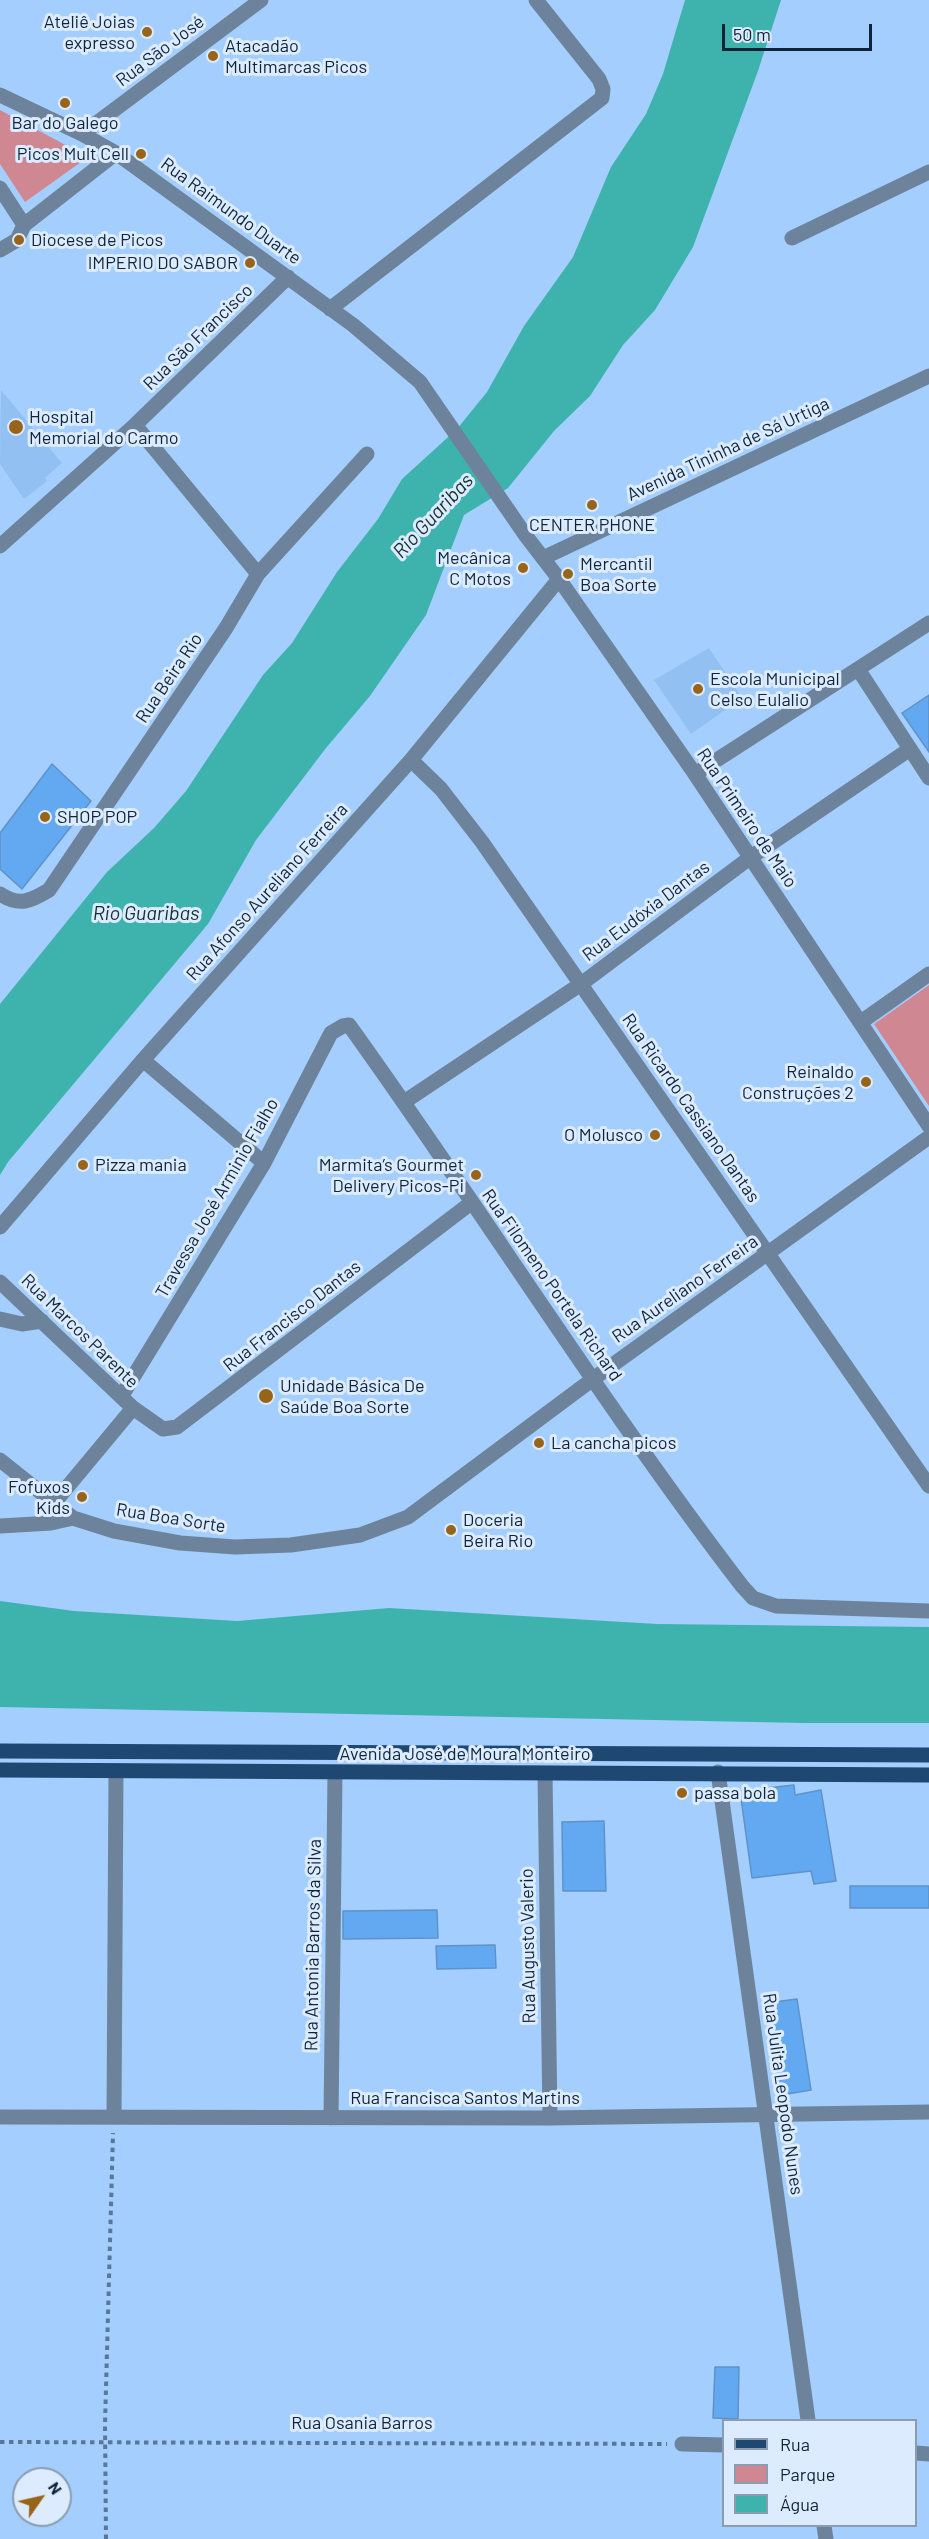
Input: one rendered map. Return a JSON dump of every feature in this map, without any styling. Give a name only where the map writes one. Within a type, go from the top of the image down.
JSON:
[{"type":"main road","name":"Avenida José de Moura Monteiro","points":[[0,1751],[929,1755]]},
{"type":"main road","name":"Avenida José de Moura Monteiro","points":[[0,1770],[545,1774],[718,1772],[929,1775]]},
{"type":"street","name":"Rua São José","points":[[82,134],[261,0]]},
{"type":"street","points":[[330,309],[602,98],[603,89],[599,79],[536,0]]},
{"type":"street","name":"Rua Raimundo Duarte","points":[[0,95],[116,153],[353,325],[420,382],[526,536]]},
{"type":"street","points":[[0,250],[17,240],[24,225],[116,153]]},
{"type":"street","points":[[792,238],[929,172]]},
{"type":"street","points":[[0,188],[24,225]]},
{"type":"street","name":"Rua São Francisco","points":[[0,546],[135,425],[288,277]]},
{"type":"street","name":"Avenida Tininha de Sá Urtiga","points":[[543,558],[929,376]]},
{"type":"street","points":[[135,425],[258,574]]},
{"type":"street","name":"Rua Beira Rio","points":[[0,894],[16,903],[31,901],[49,890],[226,628],[258,574],[367,454]]},
{"type":"street","name":"Rua Primeiro de Maio","points":[[526,536],[559,579],[695,774],[929,1126]]},
{"type":"street","name":"Rua Afonso Aureliano Ferreira","points":[[0,1227],[143,1060],[411,760],[559,579]]},
{"type":"street","points":[[695,774],[929,622]]},
{"type":"street","points":[[858,669],[929,778]]},
{"type":"street","name":"Rua Eudóxia Dantas","points":[[404,1102],[581,984],[751,857],[910,749]]},
{"type":"street","name":"Rua Ricardo Cassiano Dantas","points":[[411,760],[462,814],[929,1486]]},
{"type":"street","points":[[861,1022],[929,974]]},
{"type":"street","name":"Rua Filomeno Portela Richard","points":[[349,1025],[593,1379],[726,1565],[753,1598],[776,1606],[929,1611]]},
{"type":"street","name":"Travessa José Arminio Fialho","points":[[121,1397],[264,1163],[331,1033],[349,1025]]},
{"type":"street","points":[[143,1060],[264,1163]]},
{"type":"street","name":"Rua Aureliano Ferreira","points":[[408,1517],[593,1379],[929,1137]]},
{"type":"street","name":"Rua Francisco Dantas","points":[[133,1408],[164,1429],[185,1423],[471,1203]]},
{"type":"street","name":"Rua Marcos Parente","points":[[0,1282],[133,1408]]},
{"type":"street","points":[[0,1318],[22,1324],[42,1321]]},
{"type":"street","points":[[54,1503],[133,1408]]},
{"type":"street","points":[[0,1460],[73,1518]]},
{"type":"street","name":"Rua Boa Sorte","points":[[0,1526],[51,1523],[73,1518],[114,1531],[180,1543],[235,1547],[291,1545],[350,1537],[408,1517]]},
{"type":"street","points":[[114,2117],[116,1771]]},
{"type":"street","name":"Rua Julita Leopodo Nunes","points":[[718,1772],[808,2419]]},
{"type":"street","name":"Rua Antonia Barros da Silva","points":[[331,2118],[335,1773]]},
{"type":"street","name":"Rua Augusto Valerio","points":[[545,1774],[550,2118]]},
{"type":"street","name":"Rua Francisca Santos Martins","points":[[0,2117],[550,2118],[929,2112]]},
{"type":"street","points":[[682,2444],[722,2445]]},
{"type":"path","points":[[106,2539],[105,2442],[114,2117]]},
{"type":"path","name":"Rua Osania Barros","points":[[0,2442],[682,2444]]},
{"type":"shaded area","name":"Hospital Memorial do Carmo","points":[[1,390],[62,463],[45,478],[47,481],[24,499],[0,464]]},
{"type":"shaded area","name":"Escola Municipal Celso Eulalio","points":[[709,648],[742,698],[691,734],[654,680]]},
{"type":"green space","points":[[0,110],[88,157],[25,202],[0,164]]},
{"type":"green space","points":[[929,985],[929,1106],[874,1024]]},
{"type":"water","name":"Rio Guaribas","points":[[685,0],[781,0],[758,71],[693,247],[655,310],[623,345],[590,396],[554,431],[508,488],[464,515],[426,615],[370,696],[326,748],[256,840],[208,924],[8,1162],[0,1175],[0,1004],[107,872],[154,828],[186,791],[263,675],[292,643],[337,572],[378,519],[402,479],[457,429],[487,392],[524,326],[573,257],[611,167],[646,114],[663,74]]},
{"type":"water","points":[[0,1601],[74,1611],[237,1621],[389,1608],[657,1624],[929,1627],[929,1723],[804,1723],[0,1707]]},
{"type":"building","points":[[929,695],[929,752],[902,713]]},
{"type":"building","name":"SHOP POP","points":[[52,764],[91,801],[22,889],[0,869],[0,833]]},
{"type":"building","points":[[794,1785],[795,1795],[821,1790],[836,1881],[814,1884],[811,1871],[752,1878],[740,1791]]},
{"type":"building","points":[[604,1821],[606,1891],[563,1891],[562,1822]]},
{"type":"building","points":[[850,1886],[929,1886],[929,1908],[850,1908]]},
{"type":"building","points":[[437,1910],[438,1938],[343,1939],[343,1911]]},
{"type":"building","points":[[495,1945],[496,1968],[437,1969],[436,1946]]},
{"type":"building","points":[[797,1999],[811,2090],[781,2095],[767,2003]]},
{"type":"building","points":[[715,2367],[739,2367],[738,2419],[713,2418]]},
{"type":"place","name":"Ateliê Joias expresso","points":[[147,32]]},
{"type":"place","name":"Atacadão Multimarcas Picos","points":[[213,56]]},
{"type":"place","name":"Bar do Galego","points":[[65,103]]},
{"type":"place","name":"Picos Mult Cell","points":[[141,154]]},
{"type":"place","name":"Diocese de Picos","points":[[19,240]]},
{"type":"place","name":"IMPERIO DO SABOR","points":[[250,263]]},
{"type":"place","name":"Hospital Memorial do Carmo","points":[[16,427]]},
{"type":"place","name":"CENTER PHONE","points":[[592,505]]},
{"type":"place","name":"Mecânica C Motos","points":[[523,568]]},
{"type":"place","name":"Mercantil Boa Sorte","points":[[568,574]]},
{"type":"place","name":"Escola Municipal Celso Eulalio","points":[[698,689]]},
{"type":"place","name":"SHOP POP","points":[[45,817]]},
{"type":"place","name":"Reinaldo Construções 2","points":[[866,1082]]},
{"type":"place","name":"O Molusco","points":[[655,1135]]},
{"type":"place","name":"Pizza mania","points":[[83,1165]]},
{"type":"place","name":"Marmita’s Gourmet Delivery Picos-Pi","points":[[476,1175]]},
{"type":"place","name":"Unidade Básica De Saúde Boa Sorte","points":[[266,1396]]},
{"type":"place","name":"La cancha picos","points":[[539,1443]]},
{"type":"place","name":"Fofuxos Kids","points":[[82,1497]]},
{"type":"place","name":"Doceria Beira Rio","points":[[451,1530]]},
{"type":"place","name":"passa bola","points":[[682,1793]]}]
